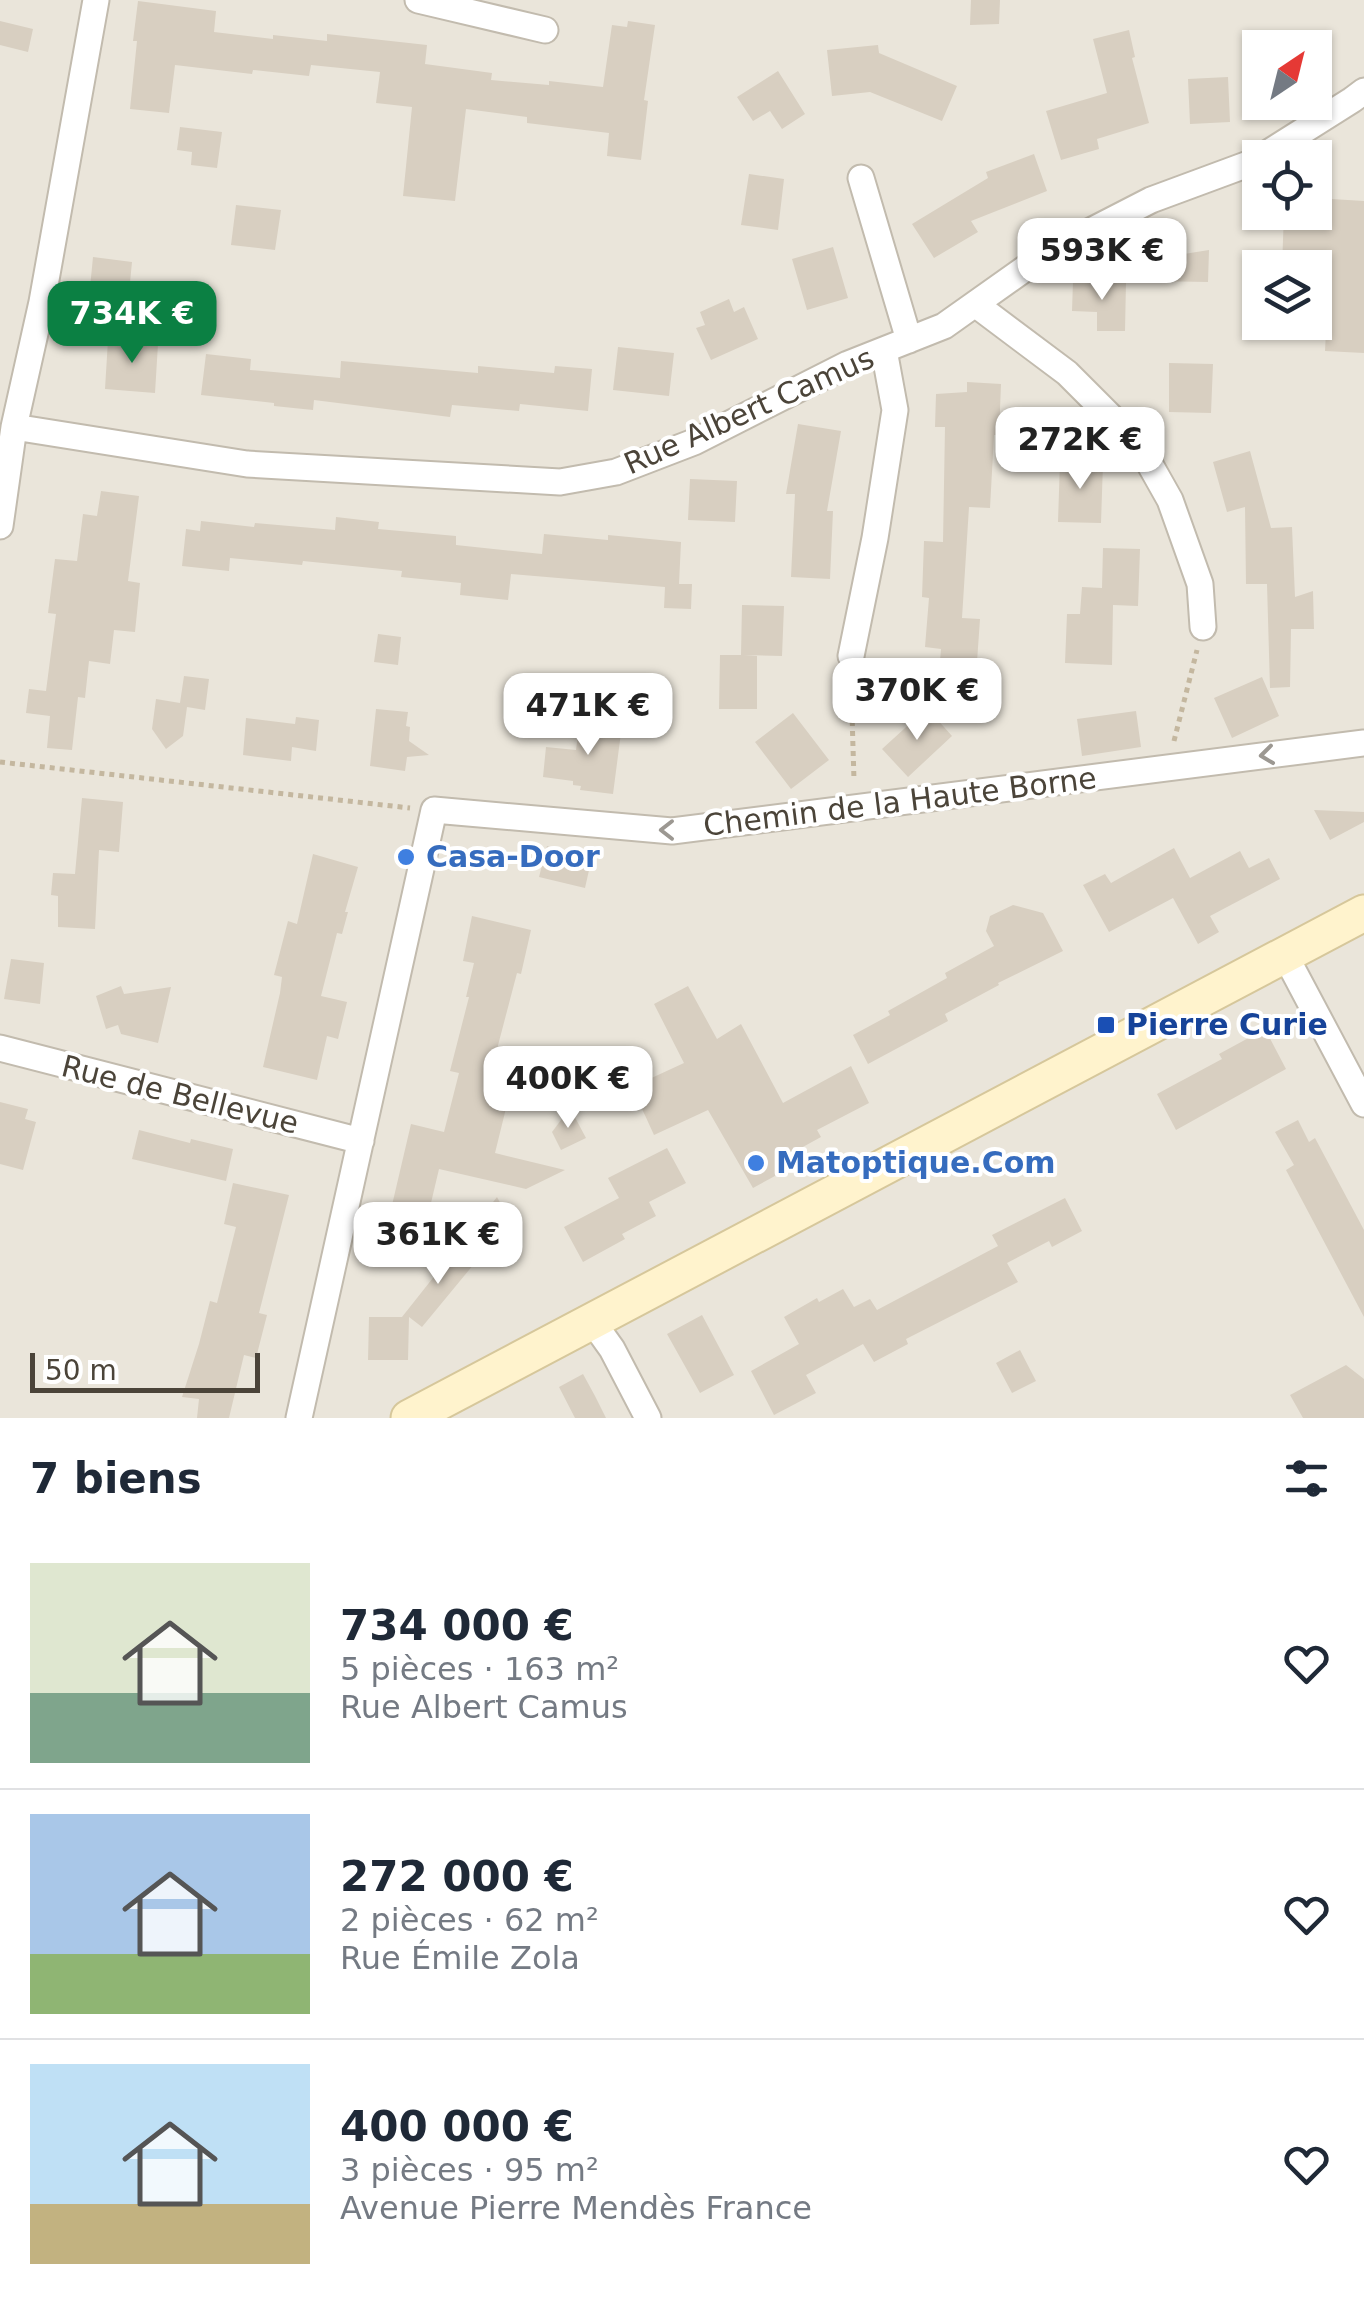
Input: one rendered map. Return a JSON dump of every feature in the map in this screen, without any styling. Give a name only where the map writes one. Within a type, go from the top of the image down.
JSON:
[{"type":"main road","points":[[409,1418],[1364,913]]},
{"type":"street","points":[[0,526],[14,426],[42,302],[96,0]]},
{"type":"street","points":[[418,0],[545,30]]},
{"type":"street","name":"Rue Albert Camus","points":[[1289,140],[1364,91]]},
{"type":"street","name":"Rue Albert Camus","points":[[14,426],[247,464],[560,482],[616,472],[694,442],[848,364],[944,326],[1044,255],[1151,200],[1242,166]]},
{"type":"street","points":[[861,178],[909,340]]},
{"type":"street","points":[[975,304],[1067,374],[1139,445],[1170,500],[1200,584],[1203,627]]},
{"type":"street","points":[[850,656],[895,410],[884,350]]},
{"type":"street","name":"Chemin de la Haute Borne","points":[[434,810],[672,831],[1364,743]]},
{"type":"street","points":[[299,1418],[434,810]]},
{"type":"street","points":[[1285,955],[1364,1104]]},
{"type":"street","name":"Rue de Bellevue","points":[[0,1048],[361,1141]]},
{"type":"street","points":[[592,1321],[612,1349],[648,1418]]},
{"type":"path","points":[[1167,768],[1203,627]]},
{"type":"path","points":[[850,656],[854,808]]},
{"type":"path","points":[[0,762],[434,810]]},
{"type":"shaded area","points":[[0,0],[1364,0],[1364,1418],[0,1418]]},
{"type":"building","points":[[971,0],[1000,0],[999,24],[970,25]]},
{"type":"building","points":[[138,1],[216,11],[214,32],[327,41],[327,34],[427,45],[425,64],[492,73],[491,80],[549,85],[549,81],[603,87],[612,25],[627,27],[628,21],[655,25],[644,100],[648,101],[641,160],[607,156],[609,133],[527,123],[527,117],[466,109],[455,201],[403,196],[412,107],[376,103],[380,72],[311,65],[309,76],[175,65],[169,113],[130,109]]},
{"type":"building","points":[[0,21],[33,29],[28,52],[0,45]]},
{"type":"building","points":[[1129,30],[1149,123],[1097,139],[1099,149],[1061,160],[1046,111],[1107,93],[1093,39]]},
{"type":"building","points":[[878,45],[879,53],[957,86],[942,121],[870,92],[832,96],[827,50]]},
{"type":"building","points":[[778,71],[805,114],[782,129],[770,111],[753,121],[737,97]]},
{"type":"building","points":[[1228,77],[1230,122],[1190,124],[1188,79]]},
{"type":"building","points":[[180,127],[222,132],[217,168],[191,165],[192,152],[177,150]]},
{"type":"building","points":[[1034,154],[1047,191],[971,221],[978,232],[934,258],[912,224],[988,178],[986,172]]},
{"type":"building","points":[[749,174],[784,179],[778,230],[741,225]]},
{"type":"building","points":[[1332,199],[1364,201],[1364,353],[1325,351],[1326,340],[1332,340],[1332,250],[1283,250],[1283,230],[1332,230]]},
{"type":"building","points":[[236,205],[281,210],[275,250],[231,245]]},
{"type":"building","points":[[1154,238],[1180,239],[1184,254],[1209,250],[1208,282],[1152,281]]},
{"type":"building","points":[[833,247],[848,298],[807,310],[792,259]]},
{"type":"building","points":[[93,257],[132,262],[127,313],[88,308]]},
{"type":"building","points":[[1073,281],[1126,282],[1125,331],[1097,331],[1097,312],[1072,311]]},
{"type":"building","points":[[729,299],[734,312],[744,307],[758,339],[711,360],[696,328],[705,325],[700,312]]},
{"type":"building","points":[[108,340],[158,344],[155,393],[105,389]]},
{"type":"building","points":[[618,347],[674,353],[669,396],[613,390]]},
{"type":"building","points":[[206,354],[251,359],[250,370],[340,378],[341,361],[478,373],[478,366],[554,373],[555,366],[592,369],[588,411],[520,404],[519,411],[452,405],[450,417],[314,400],[313,410],[201,395]]},
{"type":"building","points":[[1169,363],[1213,364],[1211,413],[1169,412]]},
{"type":"building","points":[[967,382],[1001,384],[990,508],[969,507],[962,618],[980,619],[976,676],[939,674],[941,649],[925,647],[929,598],[922,597],[924,541],[943,542],[945,427],[935,427],[936,394],[967,392]]},
{"type":"building","points":[[798,424],[841,431],[827,511],[833,511],[830,579],[791,577],[795,494],[786,494]]},
{"type":"building","points":[[1250,451],[1271,528],[1292,527],[1295,597],[1313,591],[1314,629],[1291,629],[1290,687],[1270,688],[1267,584],[1246,584],[1245,507],[1227,512],[1213,462]]},
{"type":"building","points":[[1060,461],[1103,463],[1101,523],[1058,522]]},
{"type":"building","points":[[690,479],[737,481],[735,522],[688,520]]},
{"type":"building","points":[[101,491],[139,496],[128,581],[140,583],[135,632],[114,630],[110,664],[89,661],[85,698],[78,697],[72,750],[47,748],[50,716],[26,713],[29,689],[46,691],[56,614],[48,613],[55,559],[77,561],[83,514],[97,516]]},
{"type":"building","points":[[336,517],[379,522],[378,529],[456,536],[456,545],[542,554],[544,534],[681,542],[679,584],[692,584],[691,609],[664,608],[665,587],[511,574],[508,600],[460,595],[461,583],[401,577],[402,571],[230,558],[229,571],[182,566],[186,529],[200,531],[201,521],[335,530]]},
{"type":"building","points":[[1103,548],[1140,549],[1138,606],[1113,605],[1112,665],[1065,663],[1067,614],[1080,614],[1082,587],[1102,588]]},
{"type":"building","points":[[742,605],[784,606],[782,656],[744,655],[757,656],[757,709],[719,709],[720,655],[741,655]]},
{"type":"building","points":[[378,634],[401,637],[398,665],[374,662]]},
{"type":"building","points":[[184,676],[209,679],[205,710],[187,707],[183,736],[166,749],[152,729],[156,699],[180,703]]},
{"type":"building","points":[[1262,677],[1279,716],[1232,738],[1214,698]]},
{"type":"building","points":[[927,708],[952,736],[908,777],[882,749]]},
{"type":"building","points":[[376,709],[408,712],[409,741],[429,755],[407,757],[405,771],[370,766]]},
{"type":"building","points":[[1136,711],[1141,747],[1082,756],[1077,719]]},
{"type":"building","points":[[793,713],[829,760],[791,789],[755,742]]},
{"type":"building","points":[[296,717],[319,720],[316,751],[292,747],[291,761],[243,755],[246,718],[295,724]]},
{"type":"building","points":[[580,720],[622,725],[613,794],[580,790],[581,786],[573,785],[573,781],[543,777],[546,747],[576,750]]},
{"type":"building","points":[[82,798],[123,802],[119,852],[99,850],[95,929],[58,927],[58,896],[51,895],[53,873],[75,874]]},
{"type":"building","points":[[1314,810],[1364,812],[1364,822],[1330,840]]},
{"type":"building","points":[[547,846],[592,857],[585,888],[539,877]]},
{"type":"building","points":[[1174,848],[1190,878],[1240,851],[1249,868],[1269,858],[1280,879],[1210,916],[1219,932],[1198,944],[1173,898],[1109,932],[1083,885],[1105,874],[1111,883]]},
{"type":"building","points":[[313,854],[358,867],[342,934],[337,933],[321,996],[347,1002],[338,1039],[327,1036],[317,1080],[263,1067],[282,977],[274,975],[288,921],[297,924]]},
{"type":"building","points":[[1013,905],[1043,913],[1063,951],[998,983],[945,1014],[948,1021],[868,1064],[853,1035],[947,978],[945,973],[994,946],[986,931],[990,916]]},
{"type":"building","points":[[472,916],[531,930],[486,1091],[509,1096],[495,1153],[565,1170],[526,1189],[439,1169],[418,1258],[388,1251],[392,1237],[385,1235],[411,1124],[444,1132],[459,1073],[450,1071],[474,963],[463,961]]},
{"type":"building","points":[[11,959],[44,963],[40,1004],[4,999]]},
{"type":"building","points":[[121,986],[124,994],[171,987],[158,1043],[121,1034],[118,1025],[106,1029],[96,996]]},
{"type":"building","points":[[688,986],[717,1039],[741,1024],[783,1103],[851,1066],[869,1103],[817,1130],[821,1137],[781,1159],[786,1170],[753,1188],[708,1110],[654,1135],[632,1087],[684,1063],[654,1004]]},
{"type":"building","points":[[1265,1029],[1286,1069],[1176,1130],[1157,1094],[1222,1059],[1219,1054]]},
{"type":"building","points":[[0,1102],[28,1109],[25,1119],[36,1122],[23,1170],[0,1164]]},
{"type":"building","points":[[570,1108],[586,1138],[561,1150],[552,1132]]},
{"type":"building","points":[[1298,1120],[1309,1142],[1315,1138],[1364,1230],[1364,1317],[1286,1170],[1294,1165],[1275,1132]]},
{"type":"building","points":[[139,1130],[233,1149],[226,1181],[132,1159]]},
{"type":"building","points":[[667,1148],[686,1183],[649,1202],[656,1216],[583,1262],[564,1227],[619,1198],[608,1178]]},
{"type":"building","points":[[233,1183],[289,1195],[259,1313],[267,1315],[256,1358],[244,1355],[229,1418],[197,1418],[199,1399],[182,1397],[210,1301],[217,1303],[236,1227],[224,1224]]},
{"type":"building","points":[[497,1197],[516,1232],[488,1247],[422,1327],[409,1317],[408,1360],[368,1360],[369,1317],[402,1317]]},
{"type":"building","points":[[1065,1198],[1082,1231],[1052,1247],[1049,1241],[1007,1263],[1018,1282],[906,1339],[908,1344],[874,1362],[863,1344],[806,1375],[816,1393],[774,1415],[751,1371],[799,1344],[784,1317],[817,1298],[819,1302],[843,1289],[854,1307],[870,1299],[877,1310],[998,1246],[992,1235]]},
{"type":"building","points":[[702,1315],[734,1375],[700,1393],[667,1334]]},
{"type":"building","points":[[1020,1350],[1036,1381],[1012,1393],[996,1363]]},
{"type":"building","points":[[1346,1365],[1364,1379],[1364,1418],[1303,1418],[1290,1395]]},
{"type":"building","points":[[583,1374],[606,1418],[575,1418],[559,1387]]},
{"type":"place","name":"Casa-Door","points":[[406,857]]},
{"type":"place","name":"Pierre Curie","points":[[1106,1025]]},
{"type":"place","name":"Matoptique.Com","points":[[756,1163]]}]
